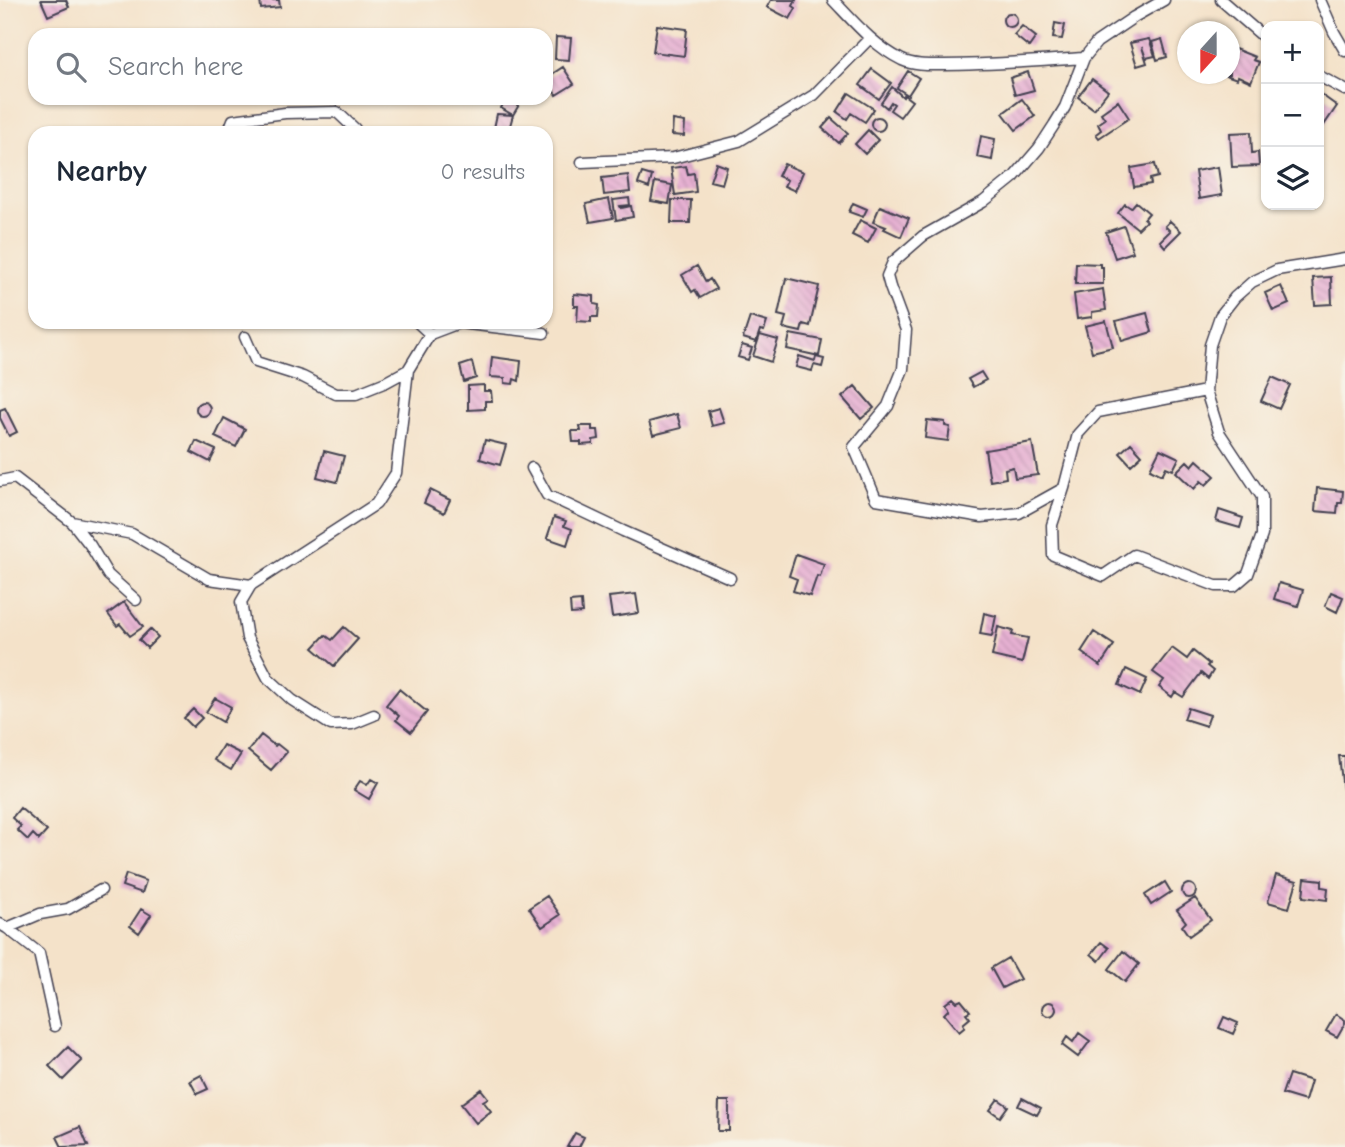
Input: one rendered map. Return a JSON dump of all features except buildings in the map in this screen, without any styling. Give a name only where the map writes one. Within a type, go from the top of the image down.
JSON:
[{"type":"street","points":[[833,0],[878,46],[904,61],[915,64],[1018,63],[1084,58]]},
{"type":"street","points":[[1064,488],[1019,513],[982,517],[876,499],[854,447],[888,406],[903,369],[906,330],[887,276],[893,262],[923,236],[983,202],[1014,177],[1039,148],[1054,125],[1065,107],[1084,58],[1097,42],[1164,0]]},
{"type":"street","points":[[1221,0],[1261,35]]},
{"type":"street","points":[[1320,0],[1345,51]]},
{"type":"street","points":[[582,162],[673,158],[738,141],[814,95],[870,38]]},
{"type":"street","points":[[1324,79],[1345,90]]},
{"type":"street","points":[[231,126],[233,120],[285,113],[337,112],[352,126]]},
{"type":"street","points":[[1206,391],[1098,412],[1078,435],[1052,525],[1053,555],[1103,576],[1134,555],[1216,586],[1234,586],[1248,574],[1262,536],[1262,497],[1219,432],[1206,391],[1210,345],[1220,316],[1252,282],[1277,270],[1345,259]]},
{"type":"street","points":[[425,329],[430,334]]},
{"type":"street","points":[[374,715],[352,724],[331,725],[292,701],[268,678],[247,638],[242,602],[251,585],[376,504],[396,473],[408,370],[430,334],[443,329]]},
{"type":"street","points":[[510,329],[544,333]]},
{"type":"street","points":[[245,337],[256,362],[303,377],[336,394],[356,394],[408,370]]},
{"type":"street","points":[[532,468],[547,495],[730,578]]},
{"type":"street","points":[[0,481],[15,478],[72,522],[108,575],[136,600]]},
{"type":"street","points":[[72,522],[131,534],[209,579],[251,585]]},
{"type":"street","points":[[4,926],[40,914],[68,909],[101,890]]},
{"type":"street","points":[[4,926],[38,953],[55,1026]]}]
